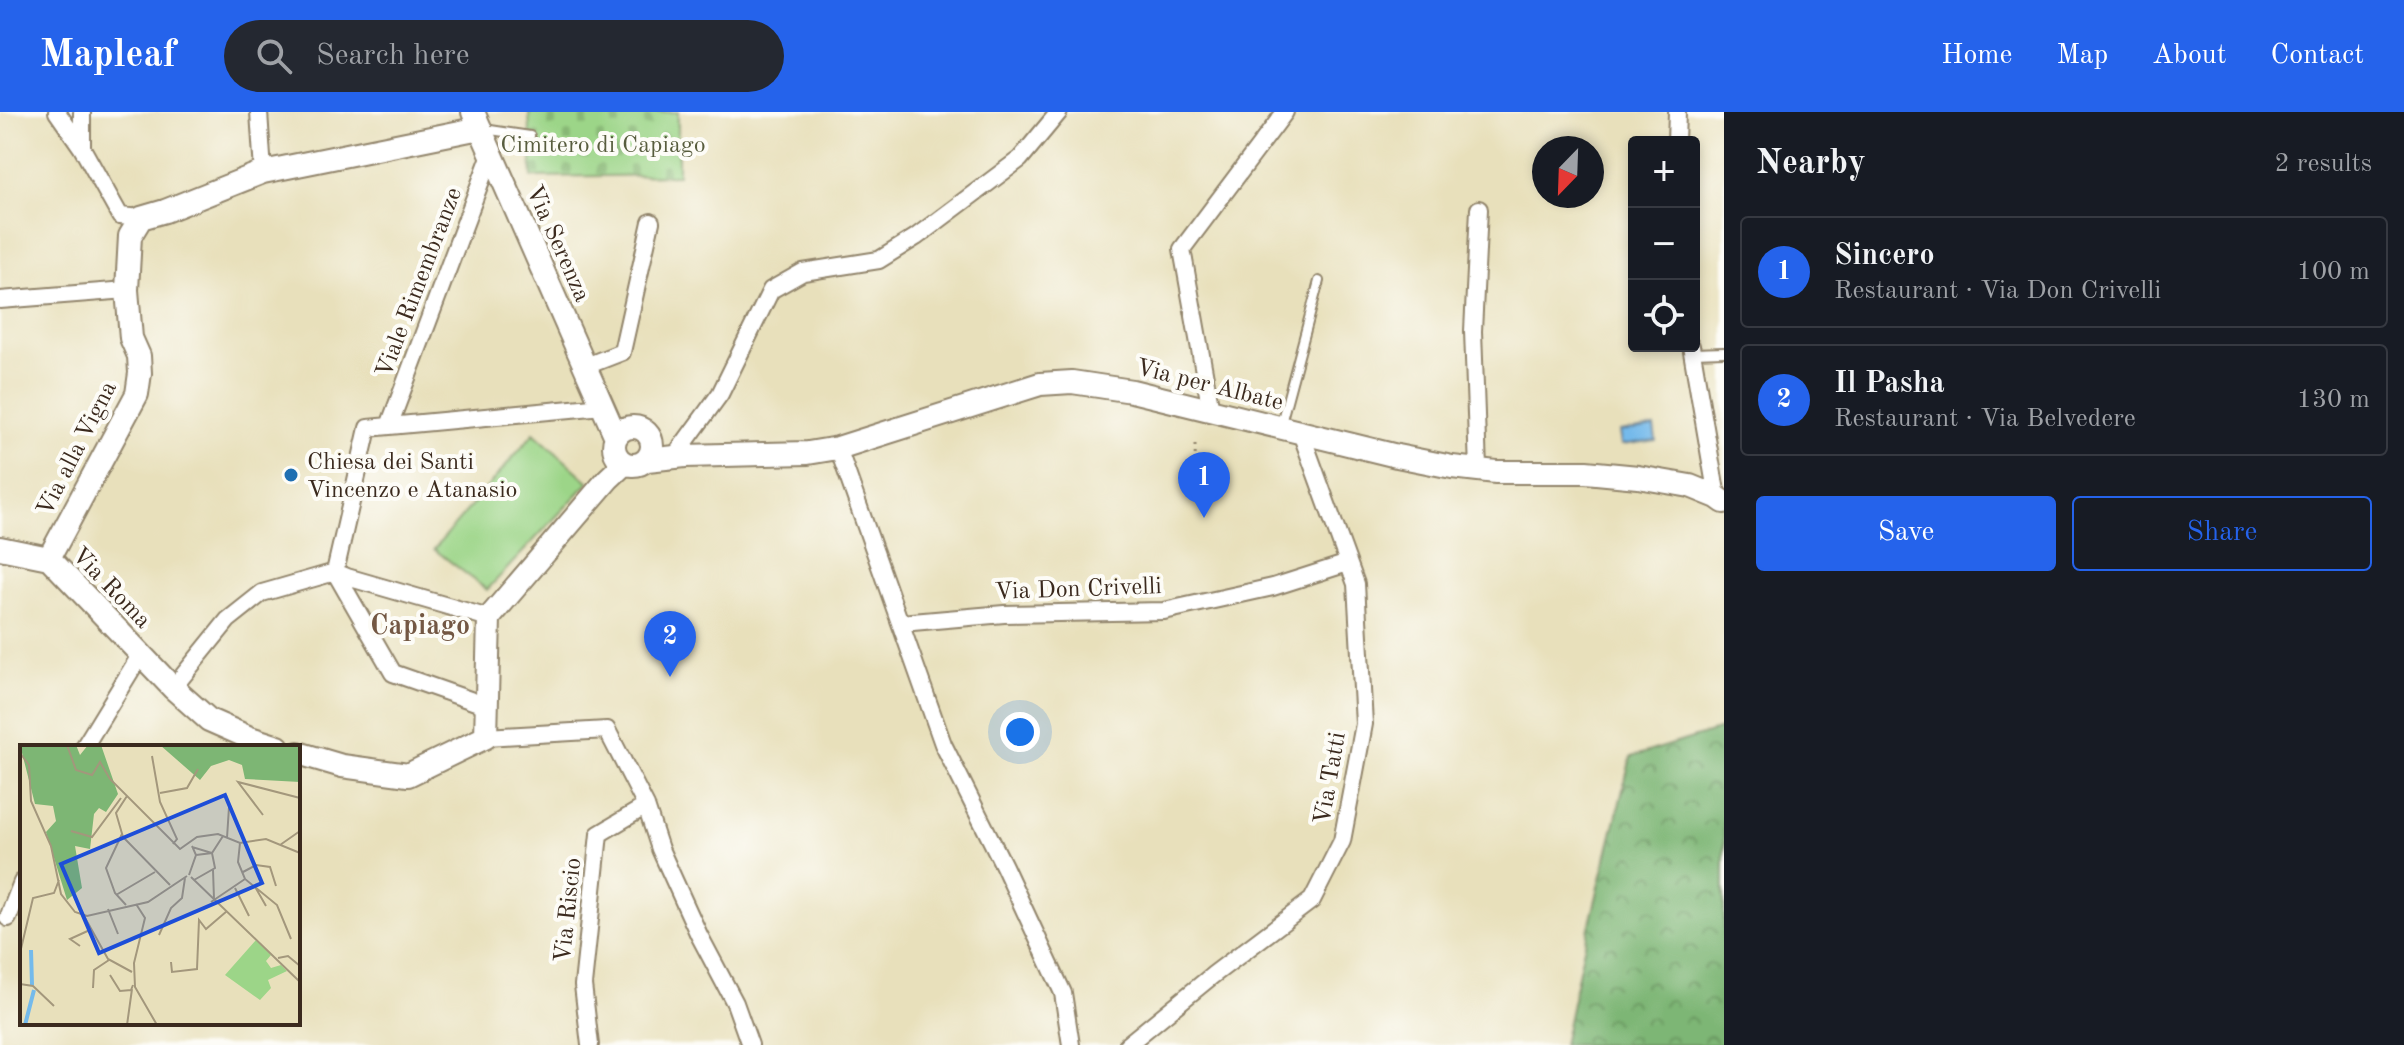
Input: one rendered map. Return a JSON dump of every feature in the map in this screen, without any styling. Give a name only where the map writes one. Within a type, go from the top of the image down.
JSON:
[{"type":"street","points":[[57,112],[82,148],[120,216],[141,218],[263,172],[476,120]]},
{"type":"street","points":[[82,112],[82,148]]},
{"type":"street","points":[[259,112],[263,172]]},
{"type":"street","points":[[681,455],[720,394],[771,290],[803,272],[879,260],[916,237],[1020,159],[1059,112]]},
{"type":"street","points":[[1211,411],[1182,249],[1285,112]]},
{"type":"street","points":[[1676,136],[1677,112]]},
{"type":"street","name":"Via Serenza","points":[[476,120],[601,401],[623,432]]},
{"type":"street","name":"Viale Rimembranze","points":[[389,426],[491,154]]},
{"type":"street","points":[[1478,470],[1473,331],[1479,209]]},
{"type":"street","name":"Via alla Vigna","points":[[49,558],[137,394],[139,356],[131,338],[127,290],[130,236],[141,218]]},
{"type":"street","points":[[586,366],[622,352],[651,222]]},
{"type":"street","points":[[0,300],[127,290]]},
{"type":"street","points":[[1692,352],[1721,500]]},
{"type":"street","name":"Via per Albate","points":[[649,451],[681,455],[808,453],[838,448],[1040,384],[1091,383],[1452,467],[1638,477],[1690,486],[1721,500]]},
{"type":"street","points":[[487,706],[393,673],[335,572],[368,428],[601,401]]},
{"type":"street","name":"Via Tatti","points":[[1127,1045],[1312,900],[1342,841],[1364,724],[1356,584],[1291,430]]},
{"type":"street","points":[[645,431],[649,451],[635,466],[624,464],[613,449],[623,432],[645,431]]},
{"type":"street","points":[[838,448],[943,744],[1063,993],[1071,1045]]},
{"type":"street","points":[[486,737],[489,618],[624,464]]},
{"type":"street","name":"Via Roma","points":[[0,548],[49,558],[173,688],[209,720],[272,745]]},
{"type":"street","name":"Via Don Crivelli","points":[[901,623],[1004,614],[1164,611],[1273,587],[1348,563]]},
{"type":"street","points":[[173,688],[228,620],[262,593],[335,572],[489,618]]},
{"type":"street","points":[[85,745],[141,654]]},
{"type":"street","points":[[300,754],[342,766],[408,775],[486,737],[607,730],[646,806],[660,849],[699,935],[735,1003],[750,1045]]},
{"type":"street","name":"Via Riscio","points":[[590,1045],[583,985],[599,834],[646,806]]},
{"type":"street","points":[[8,918],[20,887]]},
{"type":"lane","points":[[476,120],[530,136]]},
{"type":"lane","points":[[1291,430],[1319,281]]},
{"type":"lane","points":[[1700,350],[1724,352]]},
{"type":"path","points":[[1195,445],[1196,490]]},
{"type":"green space","name":"Cimitero di Capiago","points":[[529,112],[678,112],[678,175],[532,177]]},
{"type":"green space","points":[[534,433],[589,482],[487,590],[434,549]]},
{"type":"green space","points":[[1724,728],[1724,1045],[1563,1045],[1631,757]]},
{"type":"water","points":[[1654,427],[1656,440],[1621,445],[1619,432]]},
{"type":"place","name":"Chiesa dei Santi Vincenzo e Atanasio","points":[[291,475]]},
{"type":"place","name":"Sincero","points":[[1204,518]]},
{"type":"place","name":"Il Pasha","points":[[670,677]]},
{"type":"district","name":"Capiago","points":[[420,624]]}]
